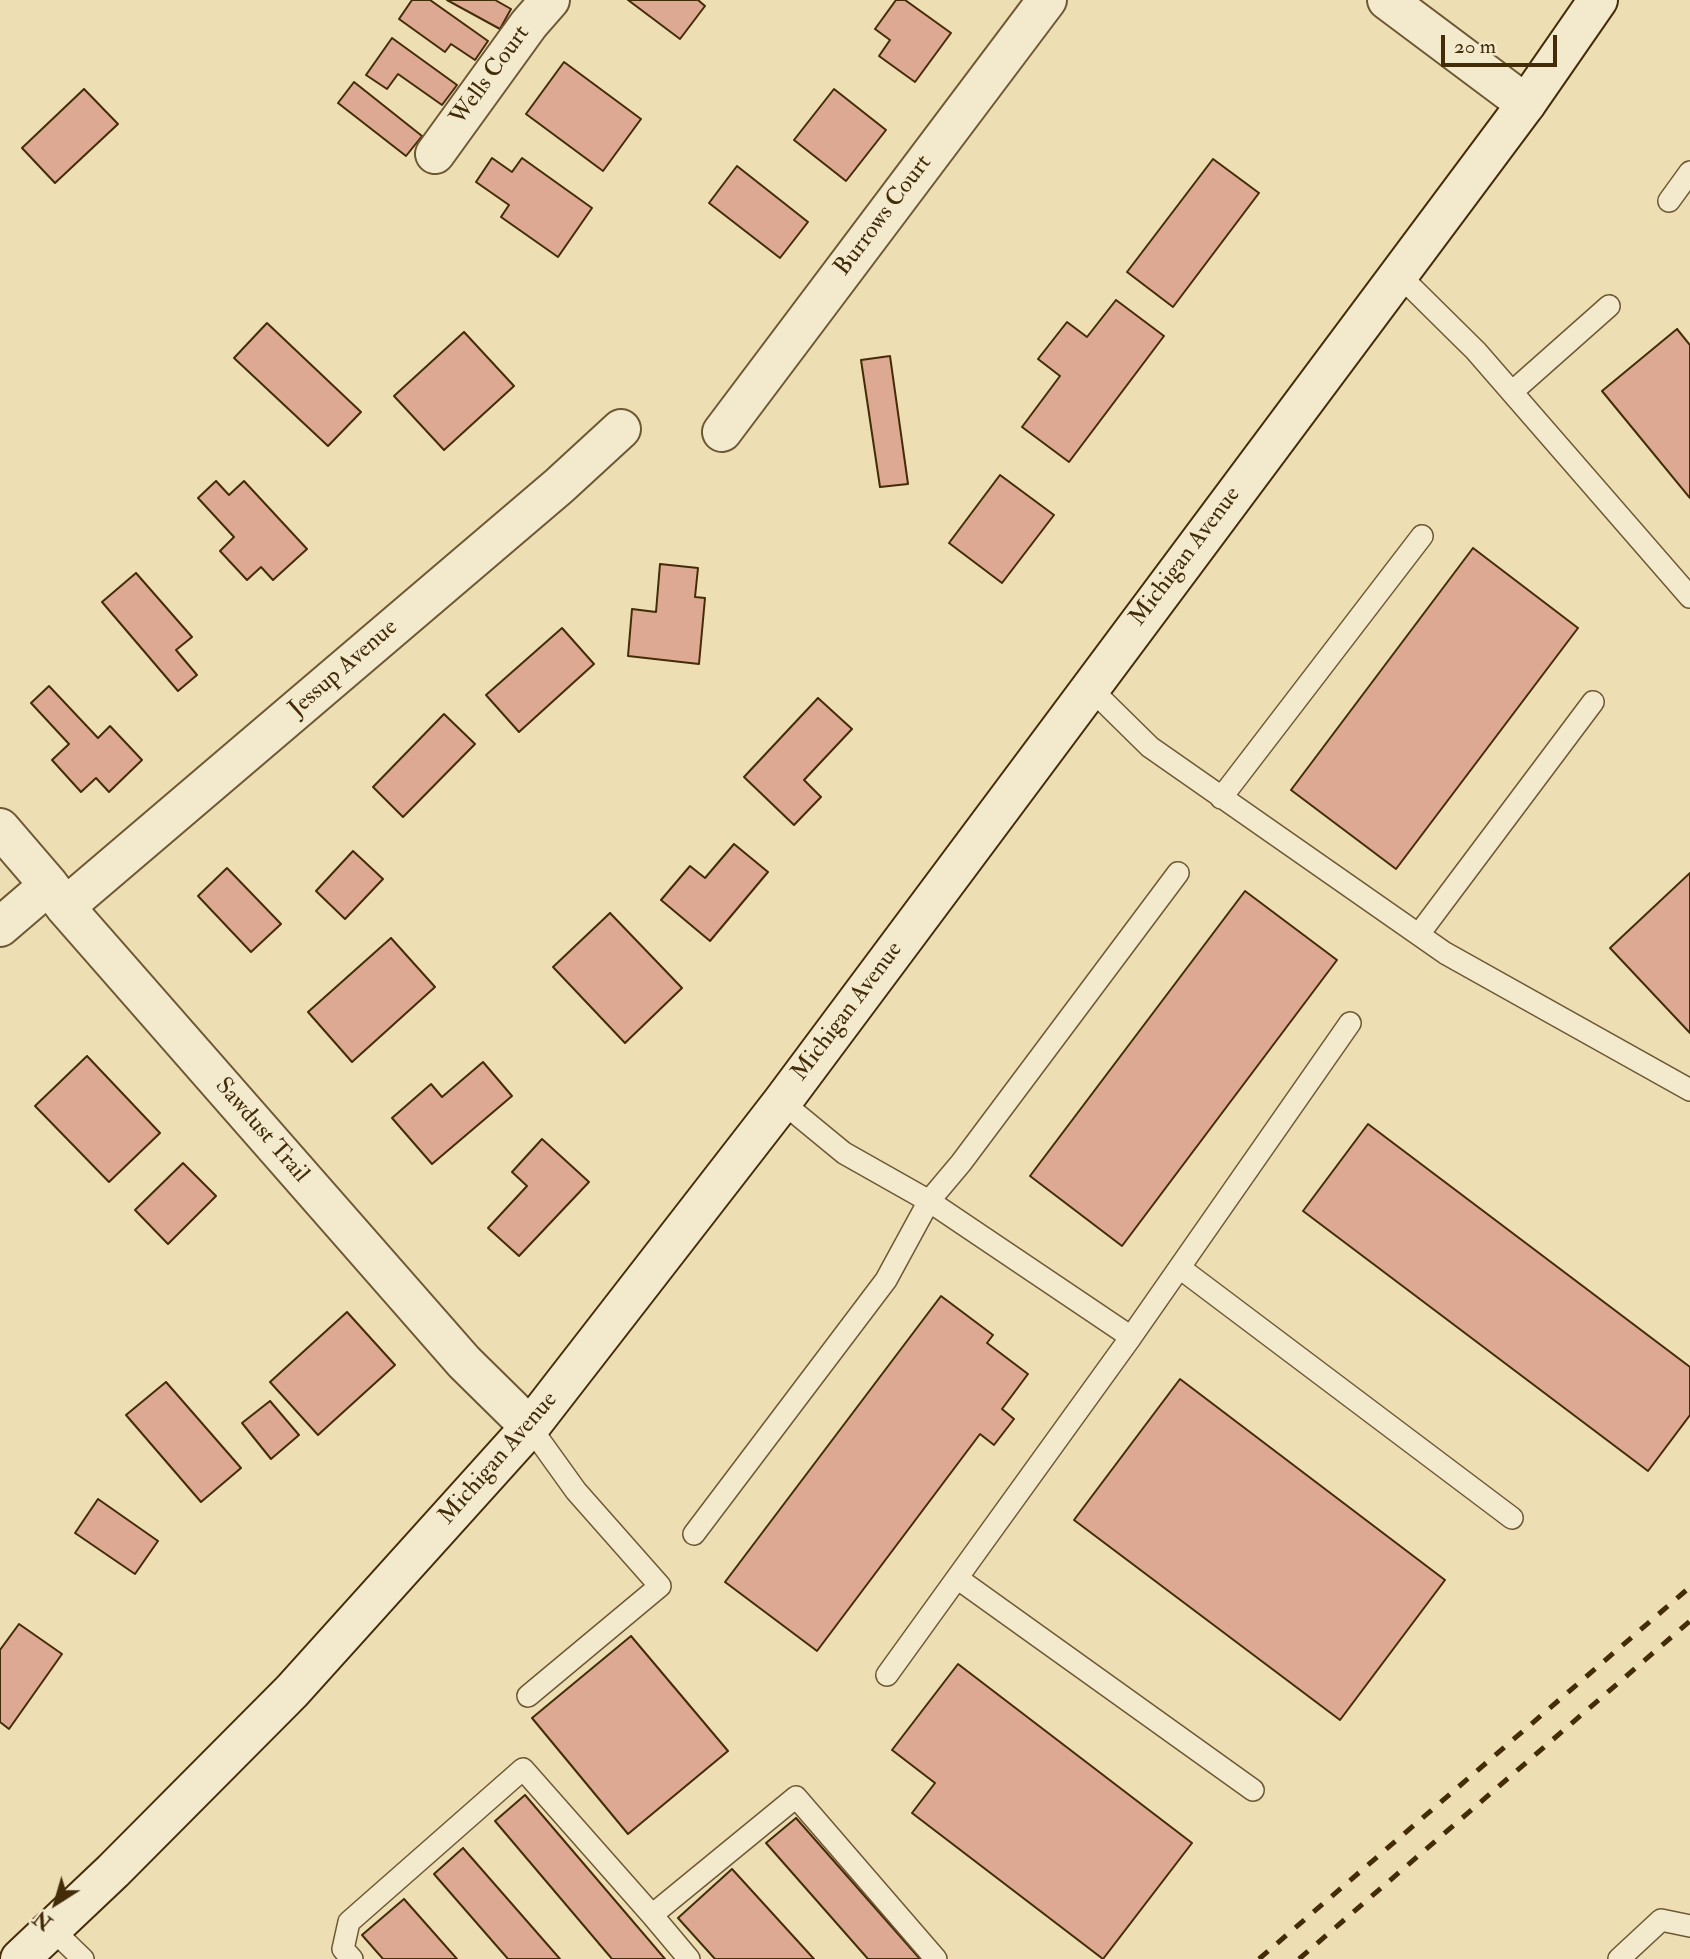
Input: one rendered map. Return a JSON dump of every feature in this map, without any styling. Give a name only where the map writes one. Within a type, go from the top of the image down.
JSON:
[{"type":"main road","name":"Wells Court","points":[[435,154],[550,0]]},
{"type":"main road","name":"Burrows Court","points":[[722,432],[1047,0]]},
{"type":"main road","points":[[1387,0],[1526,104]]},
{"type":"main road","name":"Michigan Avenue","points":[[20,1959],[114,1871],[292,1691],[530,1427],[782,1102],[1526,104],[1598,0]]},
{"type":"main road","name":"Jessup Avenue","points":[[0,927],[57,896],[559,486],[621,429]]},
{"type":"main road","name":"Sawdust Trail","points":[[0,828],[464,1362],[530,1427]]},
{"type":"lane","points":[[1669,201],[1690,172]]},
{"type":"lane","points":[[1398,274],[1476,351],[1690,597]]},
{"type":"lane","points":[[1512,392],[1609,306]]},
{"type":"lane","points":[[1221,798],[1422,536]]},
{"type":"lane","points":[[1089,687],[1150,747],[1445,953],[1690,1090]]},
{"type":"lane","points":[[1419,934],[1593,702]]},
{"type":"lane","points":[[694,1534],[886,1280],[929,1201],[961,1163],[1178,873]]},
{"type":"lane","points":[[887,1675],[1180,1268],[1350,1023]]},
{"type":"lane","points":[[782,1102],[844,1153],[929,1201],[1131,1337]]},
{"type":"lane","points":[[1180,1268],[1512,1518]]},
{"type":"lane","points":[[528,1696],[660,1586],[576,1491],[530,1427]]},
{"type":"lane","points":[[957,1578],[1253,1790]]},
{"type":"lane","points":[[352,1959],[344,1949],[349,1922],[523,1769],[689,1959]]},
{"type":"lane","points":[[652,1915],[796,1797],[936,1959]]},
{"type":"lane","points":[[1619,1959],[1661,1920],[1690,1926]]},
{"type":"lane","points":[[52,1929],[83,1959]]},
{"type":"building","points":[[412,0],[430,0],[488,41],[475,60],[451,44],[445,52],[399,19]]},
{"type":"building","points":[[447,0],[495,0],[511,9],[500,29]]},
{"type":"building","points":[[628,0],[698,0],[705,6],[680,39]]},
{"type":"building","points":[[896,0],[905,0],[951,33],[915,82],[879,56],[890,40],[875,29]]},
{"type":"building","points":[[392,38],[457,85],[442,105],[398,74],[387,89],[366,75]]},
{"type":"building","points":[[564,62],[641,119],[603,171],[526,114]]},
{"type":"building","points":[[354,82],[422,136],[406,156],[338,103]]},
{"type":"building","points":[[84,89],[118,124],[55,183],[22,148]]},
{"type":"building","points":[[834,89],[886,130],[846,181],[794,140]]},
{"type":"building","points":[[492,158],[512,172],[522,158],[592,208],[558,257],[501,217],[509,205],[476,182]]},
{"type":"building","points":[[1213,159],[1259,193],[1173,307],[1127,272]]},
{"type":"building","points":[[737,166],[808,222],[780,258],[709,203]]},
{"type":"building","points":[[1116,300],[1164,336],[1069,462],[1022,427],[1060,376],[1038,359],[1067,322],[1087,337]]},
{"type":"building","points":[[267,323],[361,412],[328,446],[234,358]]},
{"type":"building","points":[[1677,329],[1690,345],[1690,498],[1602,391]]},
{"type":"building","points":[[464,332],[514,386],[444,450],[394,396]]},
{"type":"building","points":[[890,356],[908,484],[880,487],[861,360]]},
{"type":"building","points":[[1000,475],[1054,515],[1002,583],[949,543]]},
{"type":"building","points":[[216,481],[229,495],[244,481],[307,549],[273,580],[261,567],[247,580],[220,551],[234,537],[198,498]]},
{"type":"building","points":[[1473,548],[1578,628],[1396,869],[1291,790]]},
{"type":"building","points":[[660,564],[698,568],[695,597],[705,598],[699,664],[628,656],[632,609],[656,612]]},
{"type":"building","points":[[136,573],[192,637],[176,650],[197,675],[178,691],[102,602]]},
{"type":"building","points":[[562,628],[594,664],[519,732],[486,695]]},
{"type":"building","points":[[49,686],[98,738],[110,726],[142,760],[109,792],[96,778],[81,792],[52,760],[69,744],[31,703]]},
{"type":"building","points":[[818,698],[852,729],[804,780],[821,797],[794,825],[744,777]]},
{"type":"building","points":[[444,714],[475,744],[403,817],[373,787]]},
{"type":"building","points":[[734,844],[768,872],[710,941],[661,900],[690,866],[705,878]]},
{"type":"building","points":[[353,851],[383,879],[345,919],[316,891]]},
{"type":"building","points":[[227,868],[281,924],[251,952],[198,896]]},
{"type":"building","points":[[1690,873],[1690,1033],[1610,948]]},
{"type":"building","points":[[1245,891],[1337,960],[1122,1246],[1030,1176]]},
{"type":"building","points":[[610,913],[682,988],[625,1043],[553,967]]},
{"type":"building","points":[[391,938],[435,987],[352,1062],[308,1012]]},
{"type":"building","points":[[87,1056],[160,1133],[109,1182],[35,1106]]},
{"type":"building","points":[[483,1062],[512,1096],[432,1164],[392,1118],[431,1084],[442,1097]]},
{"type":"building","points":[[1368,1124],[1690,1367],[1690,1415],[1648,1471],[1303,1211]]},
{"type":"building","points":[[542,1139],[589,1182],[519,1256],[488,1228],[527,1186],[512,1172]]},
{"type":"building","points":[[183,1163],[216,1196],[168,1244],[135,1210]]},
{"type":"building","points":[[941,1296],[993,1335],[987,1343],[1028,1374],[1002,1409],[1014,1419],[994,1445],[980,1434],[817,1651],[725,1582]]},
{"type":"building","points":[[347,1312],[395,1365],[318,1435],[270,1382]]},
{"type":"building","points":[[1180,1379],[1445,1580],[1340,1720],[1074,1520]]},
{"type":"building","points":[[166,1382],[241,1468],[201,1502],[126,1415]]},
{"type":"building","points":[[270,1401],[299,1435],[271,1459],[242,1423]]},
{"type":"building","points":[[98,1499],[158,1541],[135,1574],[75,1533]]},
{"type":"building","points":[[19,1624],[62,1654],[9,1729],[0,1722],[0,1650]]},
{"type":"building","points":[[631,1636],[728,1751],[628,1834],[532,1718]]},
{"type":"building","points":[[958,1664],[1192,1843],[1103,1959],[912,1813],[935,1783],[892,1750]]},
{"type":"building","points":[[525,1795],[665,1959],[612,1959],[495,1821]]},
{"type":"building","points":[[796,1818],[920,1959],[868,1959],[766,1843]]},
{"type":"building","points":[[463,1848],[560,1959],[508,1959],[434,1874]]},
{"type":"building","points":[[732,1869],[814,1959],[715,1959],[678,1918]]},
{"type":"building","points":[[404,1899],[457,1959],[383,1959],[362,1935]]},
{"type":"railway","points":[[1259,1959],[1690,1587]]},
{"type":"railway","points":[[1299,1959],[1690,1621]]}]
